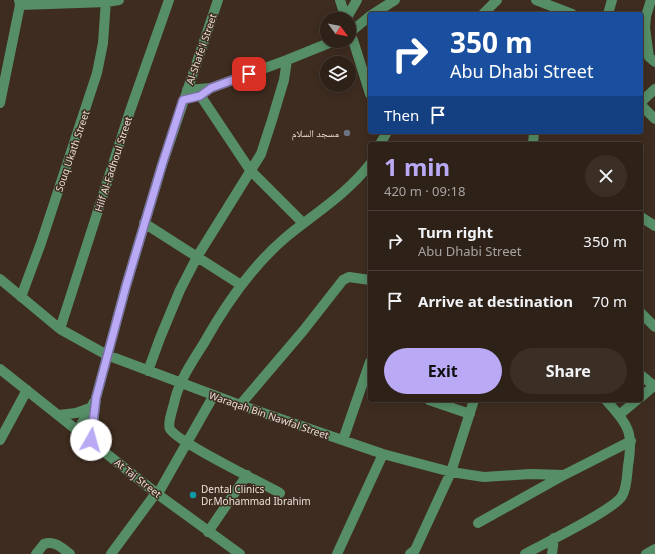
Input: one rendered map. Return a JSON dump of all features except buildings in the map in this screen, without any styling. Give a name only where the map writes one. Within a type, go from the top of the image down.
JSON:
[{"type":"street","points":[[0,103],[20,2],[119,0]]},
{"type":"street","name":"Hilf Al-Fadhoul Street","points":[[60,329],[130,111],[169,0]]},
{"type":"street","name":"Al-Shafe'i Street","points":[[91,440],[96,398],[144,223],[183,100],[218,0]]},
{"type":"street","points":[[340,0],[344,12]]},
{"type":"street","points":[[350,12],[357,0]]},
{"type":"street","points":[[376,12],[395,0]]},
{"type":"street","points":[[485,12],[497,0]]},
{"type":"street","points":[[536,0],[555,10]]},
{"type":"street","points":[[609,12],[612,0]]},
{"type":"street","points":[[651,0],[646,16],[645,28],[649,57],[655,62]]},
{"type":"street","name":"Souq Ukath Street","points":[[21,297],[41,243],[97,74],[101,58],[107,1]]},
{"type":"street","points":[[356,28],[368,18]]},
{"type":"street","points":[[183,100],[205,90],[320,47]]},
{"type":"street","points":[[351,48],[368,89]]},
{"type":"street","points":[[148,371],[180,290],[197,257],[250,170],[259,158],[284,80],[287,60]]},
{"type":"street","points":[[193,71],[250,170],[303,223]]},
{"type":"street","points":[[643,102],[655,89]]},
{"type":"street","points":[[187,90],[205,90]]},
{"type":"street","points":[[643,106],[655,119]]},
{"type":"street","points":[[280,493],[188,443],[170,430],[169,426],[180,383],[214,324],[241,285],[258,264],[273,248],[303,223],[331,203],[368,167]]},
{"type":"street","points":[[643,218],[655,226]]},
{"type":"street","points":[[144,223],[241,285]]},
{"type":"street","points":[[240,405],[304,330],[343,280],[349,277],[368,280]]},
{"type":"street","name":"Waraqah Bin Nawfal Street","points":[[0,279],[60,329],[107,355],[240,405],[383,454],[451,472],[484,477],[530,474],[564,475]]},
{"type":"street","points":[[643,316],[655,326]]},
{"type":"street","name":"At Taj Street","points":[[0,369],[208,532],[240,554]]},
{"type":"street","points":[[643,377],[654,385],[643,395]]},
{"type":"street","points":[[343,440],[367,379]]},
{"type":"street","points":[[0,440],[27,390]]},
{"type":"street","points":[[119,554],[159,493],[214,395]]},
{"type":"street","name":"Al-Shafe'i Street","points":[[78,430],[96,398]]},
{"type":"street","points":[[435,402],[470,414]]},
{"type":"street","points":[[410,554],[415,550],[451,472],[473,402]]},
{"type":"street","points":[[525,554],[595,516],[620,499],[624,492],[630,458],[631,441],[629,430],[608,402]]},
{"type":"street","points":[[619,415],[635,402]]},
{"type":"street","points":[[59,415],[76,413],[90,408]]},
{"type":"street","points":[[478,523],[564,475],[631,441]]},
{"type":"street","points":[[337,554],[383,454]]},
{"type":"street","points":[[208,532],[247,475]]},
{"type":"street","points":[[110,554],[143,517]]},
{"type":"street","points":[[552,554],[554,538]]},
{"type":"street","points":[[36,554],[44,544],[50,542],[70,554]]},
{"type":"street","points":[[646,554],[655,549]]},
{"type":"place","name":"مسجد السلام","points":[[347,133]]},
{"type":"place","name":"Dental Clinics Dr.Mohammad Ibrahim","points":[[193,495]]},
{"type":"route","points":[[91,440],[96,398],[126,286],[183,100],[200,96],[211,88],[249,74]]}]
